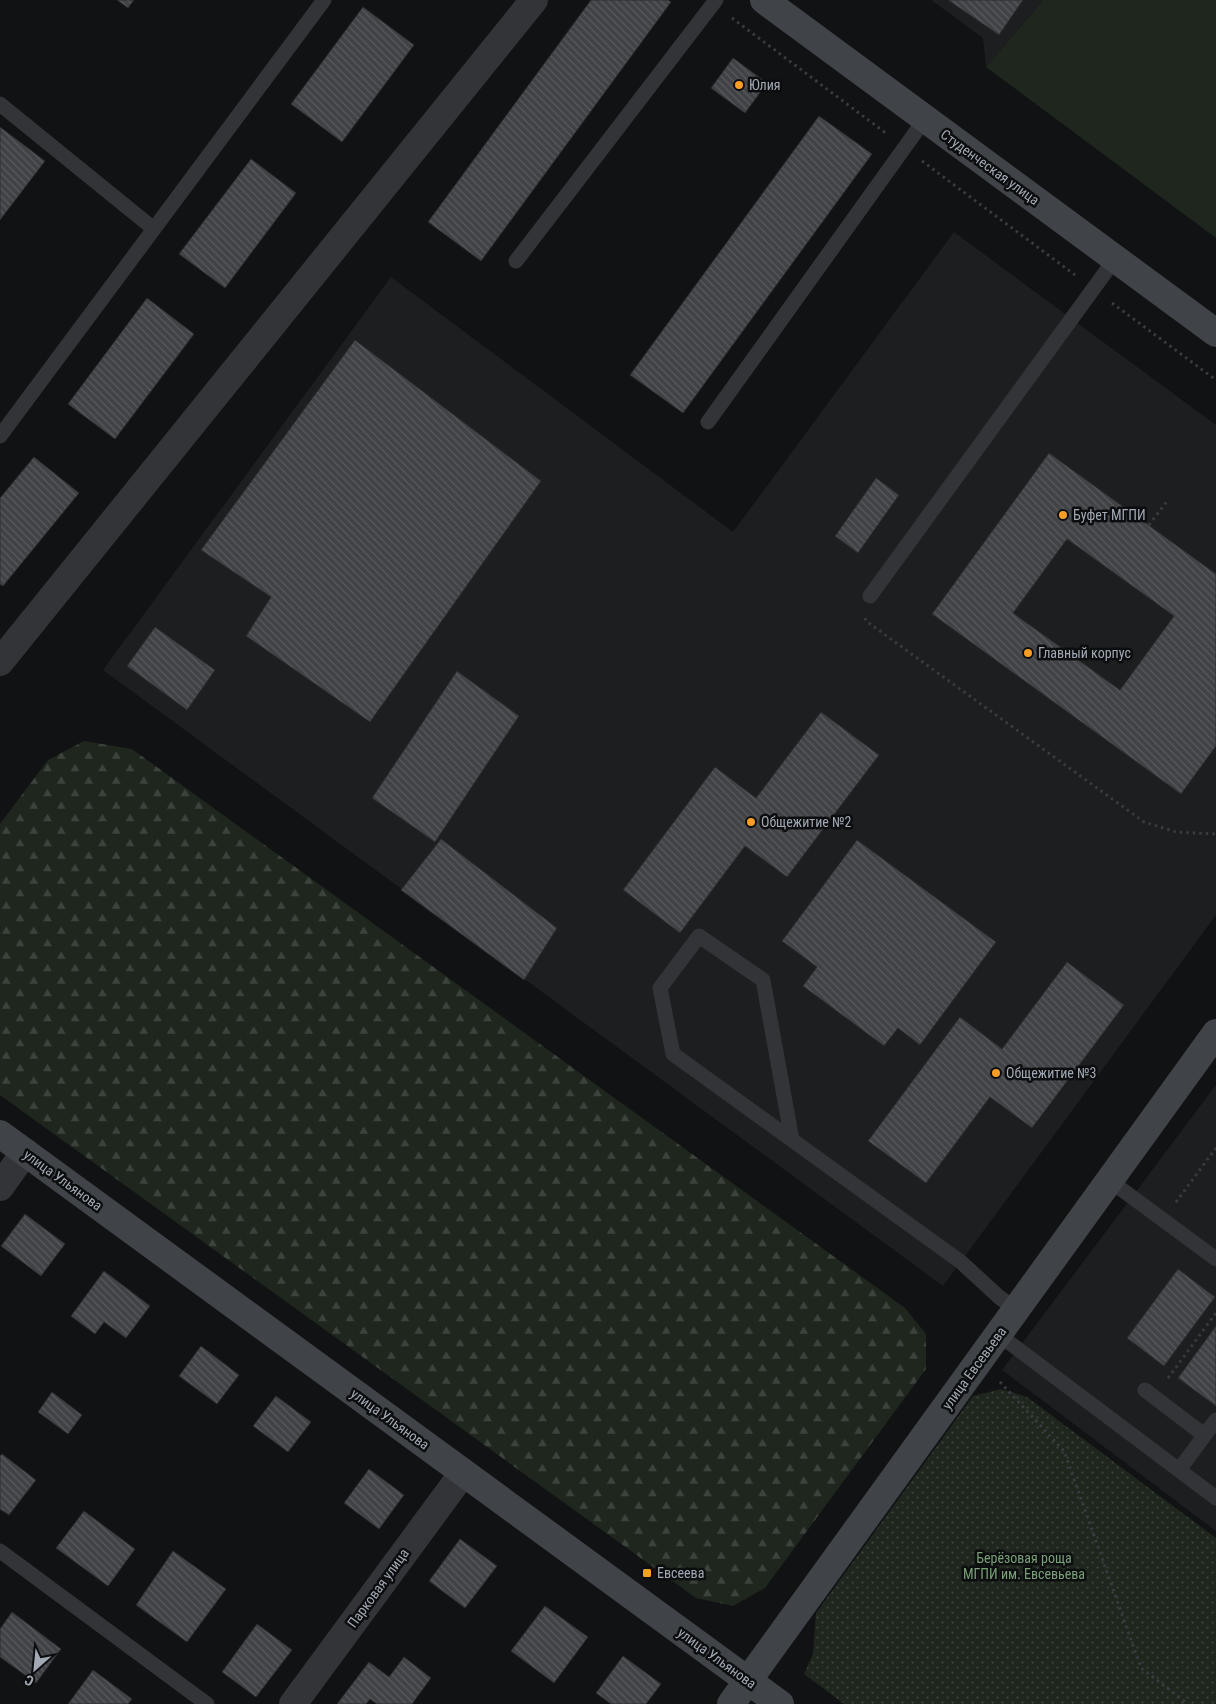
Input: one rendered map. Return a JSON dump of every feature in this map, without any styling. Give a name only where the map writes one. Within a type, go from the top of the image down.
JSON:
[{"type":"street","points":[[0,662],[534,0]]},
{"type":"street","name":"Студенческая улица","points":[[764,0],[1216,334]]},
{"type":"street","name":"улица Евсевьева","points":[[731,1704],[1003,1338],[1016,1309],[1216,1032]]},
{"type":"street","name":"улица Ульянова","points":[[0,1134],[780,1704]]},
{"type":"street","points":[[0,1187],[25,1152]]},
{"type":"street","name":"Парковая улица","points":[[293,1704],[463,1472]]},
{"type":"lane","points":[[0,436],[324,0]]},
{"type":"lane","points":[[516,261],[714,2]]},
{"type":"lane","points":[[0,104],[154,229]]},
{"type":"lane","points":[[708,422],[925,119]]},
{"type":"lane","points":[[870,596],[1115,259]]},
{"type":"lane","points":[[792,1140],[763,980],[699,936],[660,988],[673,1054],[792,1140],[961,1262],[999,1297],[1016,1309]]},
{"type":"lane","points":[[1109,1180],[1216,1260]]},
{"type":"lane","points":[[1003,1338],[1216,1498]]},
{"type":"lane","points":[[1149,1394],[1204,1435]]},
{"type":"lane","points":[[1178,1470],[1216,1420]]},
{"type":"lane","points":[[0,1551],[206,1704]]},
{"type":"path","points":[[714,2],[905,148],[1216,380]]},
{"type":"path","points":[[1149,525],[1168,500]]},
{"type":"path","points":[[870,596],[865,604],[864,613],[866,621],[1144,822],[1176,832],[1216,834]]},
{"type":"path","points":[[1162,1220],[1216,1148]]},
{"type":"path","points":[[1149,1394],[1216,1313]]},
{"type":"path","points":[[1003,1338],[995,1366],[996,1378],[1064,1450],[1141,1668],[1188,1704]]},
{"type":"shaded area","points":[[931,0],[1043,0],[986,67],[983,38]]},
{"type":"shaded area","points":[[954,232],[1216,425],[1216,915],[943,1286],[103,670],[391,277],[733,532]]},
{"type":"shaded area","points":[[1216,1085],[1216,1531],[1002,1370]]},
{"type":"green space","points":[[1043,0],[1216,0],[1216,238],[986,67]]},
{"type":"green space","points":[[84,741],[132,749],[905,1308],[926,1334],[926,1369],[765,1588],[733,1606],[696,1598],[0,1095],[0,824],[48,760]]},
{"type":"green space","name":"Берёзовая роща МГПИ им. Евсевьева","points":[[1001,1389],[1027,1397],[1216,1538],[1216,1704],[844,1704],[804,1674],[813,1654],[816,1613],[973,1396]]},
{"type":"building","points":[[117,0],[134,0],[128,8]]},
{"type":"building","points":[[591,0],[668,0],[671,2],[481,261],[428,222]]},
{"type":"building","points":[[948,0],[1023,0],[999,35]]},
{"type":"building","points":[[363,7],[414,45],[342,142],[291,104]]},
{"type":"building","name":"Юлия","points":[[733,58],[767,83],[745,113],[711,88]]},
{"type":"building","points":[[819,116],[872,154],[683,413],[630,375]]},
{"type":"building","points":[[0,127],[45,161],[0,220]]},
{"type":"building","points":[[251,159],[296,193],[225,288],[179,254]]},
{"type":"building","points":[[147,298],[194,334],[115,439],[68,404]]},
{"type":"building","points":[[355,340],[541,481],[370,722],[246,636],[271,597],[201,550]]},
{"type":"building","name":"Главный корпус","points":[[1049,453],[1216,574],[1216,746],[1181,794],[932,614]],"holes":[[[1067,539],[1174,616],[1120,690],[1013,613]]]},
{"type":"building","points":[[34,457],[79,493],[3,586],[0,584],[0,498]]},
{"type":"building","points":[[876,478],[899,495],[858,553],[835,536]]},
{"type":"building","points":[[155,627],[215,670],[187,710],[127,666]]},
{"type":"building","points":[[457,671],[519,716],[435,842],[372,798]]},
{"type":"building","name":"Общежитие №2","points":[[821,712],[879,755],[787,877],[745,846],[680,933],[623,890],[715,767],[756,798]]},
{"type":"building","points":[[441,839],[557,928],[524,980],[401,890]]},
{"type":"building","points":[[857,840],[996,942],[920,1045],[898,1028],[884,1046],[803,986],[817,967],[782,941]]},
{"type":"building","name":"Общежитие №3","points":[[1067,962],[1124,1005],[1032,1128],[990,1097],[926,1183],[868,1141],[960,1017],[1002,1049]]},
{"type":"building","points":[[25,1214],[65,1244],[41,1276],[1,1246]]},
{"type":"building","points":[[1178,1269],[1215,1297],[1164,1366],[1127,1338]]},
{"type":"building","points":[[104,1271],[150,1306],[126,1338],[104,1322],[95,1334],[71,1316]]},
{"type":"building","points":[[1216,1326],[1216,1406],[1178,1378]]},
{"type":"building","points":[[201,1346],[239,1375],[217,1404],[179,1376]]},
{"type":"building","points":[[52,1392],[82,1415],[68,1434],[38,1412]]},
{"type":"building","points":[[276,1396],[311,1422],[288,1452],[253,1426]]},
{"type":"building","points":[[2,1454],[36,1480],[9,1515],[0,1509],[0,1456]]},
{"type":"building","points":[[369,1469],[404,1495],[379,1529],[344,1503]]},
{"type":"building","points":[[84,1511],[135,1549],[108,1586],[56,1548]]},
{"type":"building","points":[[460,1539],[497,1566],[465,1608],[429,1581]]},
{"type":"building","points":[[173,1551],[226,1589],[187,1642],[136,1605]]},
{"type":"building","points":[[545,1606],[588,1637],[554,1683],[511,1651]]},
{"type":"building","points":[[12,1612],[61,1649],[36,1683],[0,1657],[0,1629]]},
{"type":"building","points":[[257,1624],[292,1650],[256,1697],[222,1672]]},
{"type":"building","points":[[623,1656],[661,1684],[646,1704],[611,1704],[596,1693]]},
{"type":"building","points":[[404,1657],[431,1678],[412,1704],[377,1704],[370,1699],[366,1704],[337,1704],[369,1662],[389,1677]]},
{"type":"building","points":[[93,1670],[132,1699],[128,1704],[68,1704]]},
{"type":"place","name":"Юлия","points":[[739,85]]},
{"type":"place","name":"Буфет МГПИ","points":[[1063,515]]},
{"type":"place","name":"Главный корпус","points":[[1028,653]]},
{"type":"place","name":"Общежитие №2","points":[[751,822]]},
{"type":"place","name":"Общежитие №3","points":[[996,1073]]},
{"type":"place","name":"Евсеева","points":[[647,1573]]}]
